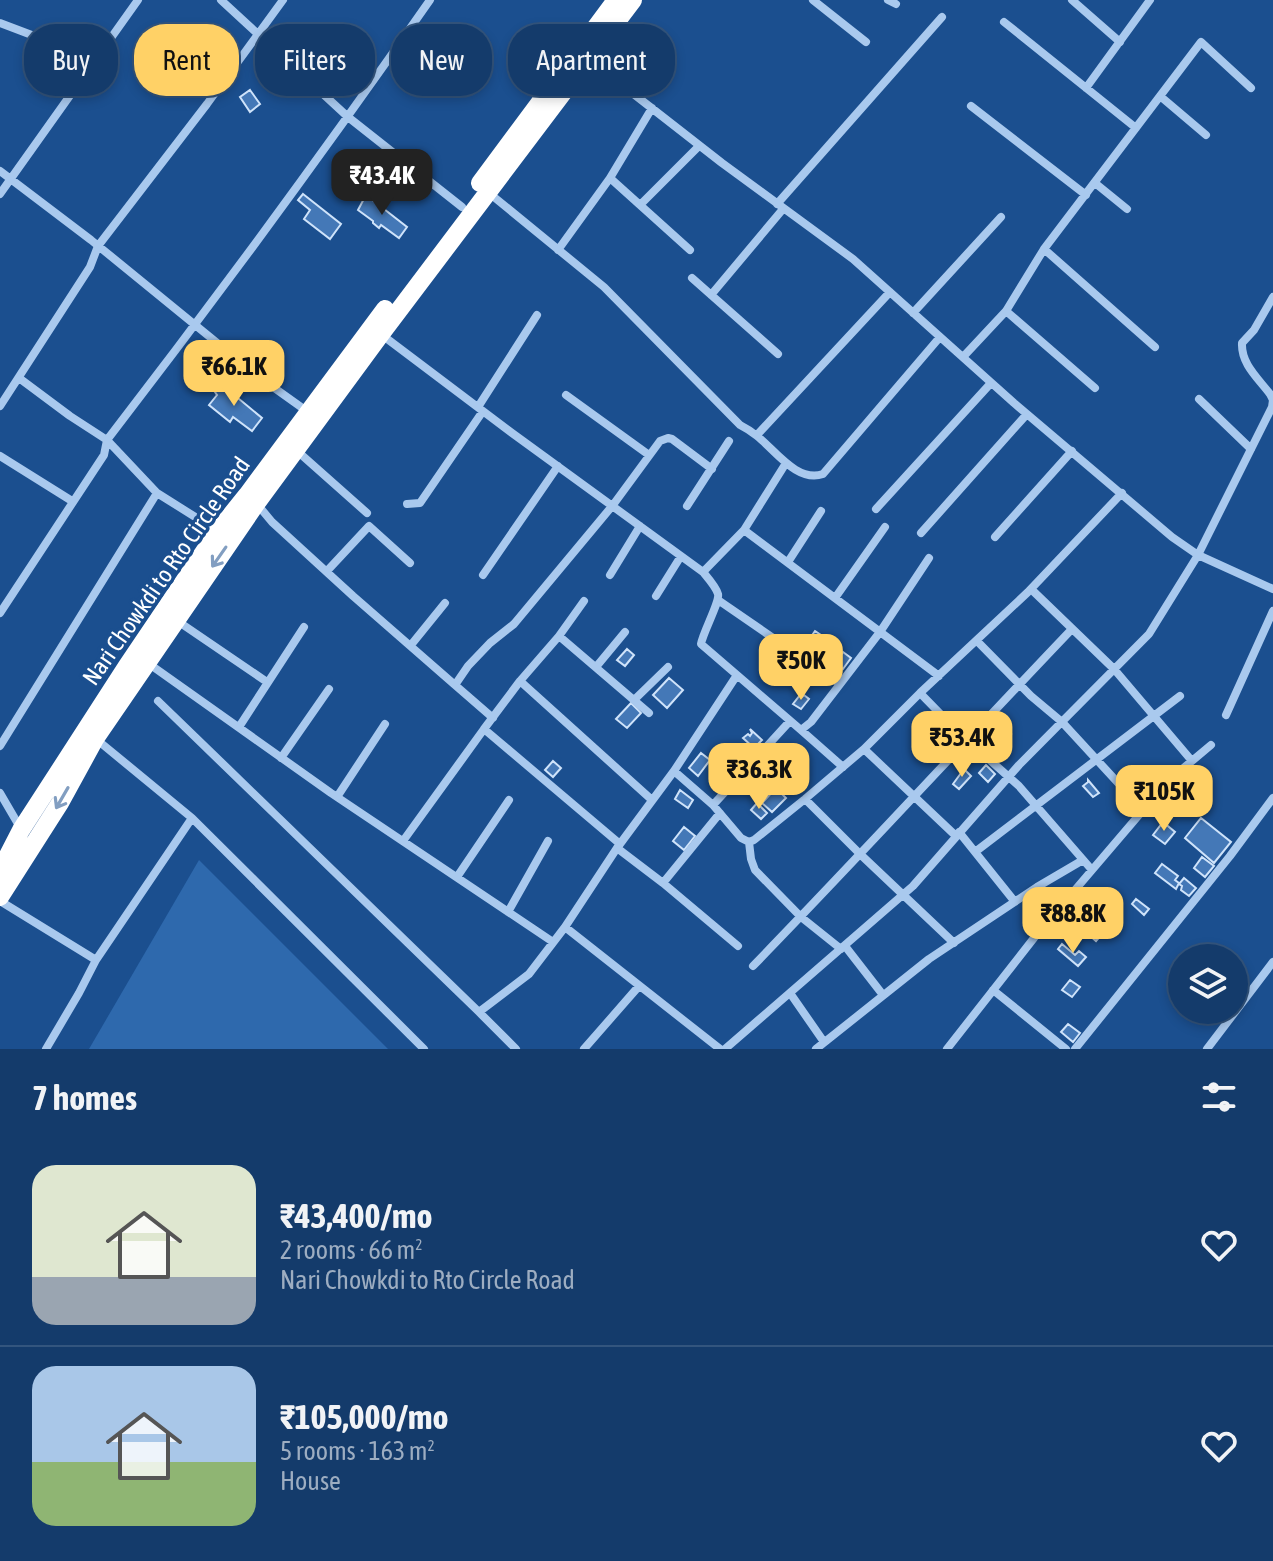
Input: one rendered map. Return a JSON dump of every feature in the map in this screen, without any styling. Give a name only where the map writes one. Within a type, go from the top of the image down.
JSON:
[{"type":"highway","name":"Nari Chowkdi to Rto Circle Road","points":[[601,24],[616,0]]},
{"type":"highway","points":[[611,24],[633,0]]},
{"type":"highway","name":"Nari Chowkdi to Rto Circle Road","points":[[0,871],[21,830],[141,658],[218,531],[313,415],[462,207],[550,96]]},
{"type":"highway","points":[[376,330],[488,193],[554,96]]},
{"type":"highway","points":[[0,899],[60,803],[141,658],[176,620],[296,450],[313,415]]},
{"type":"street","points":[[0,194],[138,0]]},
{"type":"street","points":[[221,0],[255,32]]},
{"type":"street","points":[[266,24],[283,0]]},
{"type":"street","points":[[414,24],[430,0]]},
{"type":"street","points":[[813,0],[866,42]]},
{"type":"street","points":[[1072,0],[1120,42]]},
{"type":"street","points":[[1086,88],[1150,0]]},
{"type":"street","points":[[711,295],[780,206],[942,17]]},
{"type":"street","points":[[1004,22],[1136,128]]},
{"type":"street","points":[[0,23],[24,32]]},
{"type":"street","points":[[0,406],[90,267],[98,246],[255,39]]},
{"type":"street","points":[[963,357],[1006,311],[1044,249],[1201,42],[1251,88]]},
{"type":"street","points":[[0,613],[104,455],[107,440],[196,325],[391,57]]},
{"type":"street","points":[[325,96],[462,207]]},
{"type":"street","points":[[637,96],[699,146],[853,259],[991,383],[1172,537],[1198,555],[1273,589]]},
{"type":"street","points":[[1160,96],[1206,135]]},
{"type":"street","points":[[971,106],[1086,195]]},
{"type":"street","points":[[558,250],[610,178],[652,108]]},
{"type":"street","points":[[640,205],[699,146]]},
{"type":"street","points":[[0,171],[259,377],[313,415]]},
{"type":"street","points":[[610,178],[690,250]]},
{"type":"street","points":[[1095,183],[1127,209]]},
{"type":"street","points":[[488,193],[604,287],[740,425],[757,435],[786,463],[809,476],[823,474],[940,337]]},
{"type":"street","points":[[913,313],[1001,217]]},
{"type":"street","points":[[1044,249],[1155,347]]},
{"type":"street","points":[[692,278],[778,354]]},
{"type":"street","points":[[757,435],[890,292]]},
{"type":"street","points":[[565,927],[722,1049],[903,895],[1009,776],[1149,634],[1198,555],[1272,407],[1270,394],[1243,360],[1242,343],[1254,330],[1273,297]]},
{"type":"street","points":[[1006,311],[1095,388]]},
{"type":"street","points":[[407,504],[420,503],[537,315]]},
{"type":"street","points":[[376,330],[703,572],[718,593],[718,600],[701,644],[843,767]]},
{"type":"street","points":[[19,378],[107,440],[157,493],[218,531]]},
{"type":"street","points":[[876,509],[991,383]]},
{"type":"street","points":[[566,395],[649,455]]},
{"type":"street","points":[[1199,399],[1251,449]]},
{"type":"street","points":[[921,533],[1027,414]]},
{"type":"street","points":[[455,685],[490,643],[514,624],[613,505],[660,441],[668,438],[712,469]]},
{"type":"street","points":[[687,506],[729,441]]},
{"type":"street","points":[[296,450],[367,513]]},
{"type":"street","points":[[995,537],[1072,451]]},
{"type":"street","points":[[0,456],[72,501]]},
{"type":"street","points":[[703,572],[744,530],[786,463]]},
{"type":"street","points":[[483,575],[558,466]]},
{"type":"street","points":[[0,746],[157,493]]},
{"type":"street","points":[[749,842],[864,749],[1031,589],[1122,493]]},
{"type":"street","points":[[256,504],[272,522],[493,718]]},
{"type":"street","points":[[788,562],[821,511]]},
{"type":"street","points":[[327,571],[369,526],[410,563]]},
{"type":"street","points":[[610,575],[640,526]]},
{"type":"street","points":[[835,598],[885,527]]},
{"type":"street","points":[[744,530],[939,676]]},
{"type":"street","points":[[656,596],[681,556]]},
{"type":"street","points":[[801,730],[811,722],[880,632],[929,558]]},
{"type":"street","points":[[1031,589],[1114,669],[1192,761]]},
{"type":"street","points":[[718,600],[840,684]]},
{"type":"street","points":[[403,841],[520,681],[584,601]]},
{"type":"street","points":[[411,645],[445,603]]},
{"type":"street","points":[[1226,715],[1273,611]]},
{"type":"street","points":[[176,620],[267,682]]},
{"type":"street","points":[[239,727],[304,627]]},
{"type":"street","points":[[753,966],[1072,629]]},
{"type":"street","points":[[596,667],[625,632]]},
{"type":"street","points":[[559,636],[649,713]]},
{"type":"street","points":[[977,641],[1019,685],[1062,722],[1143,810]]},
{"type":"street","points":[[141,658],[337,797],[553,942]]},
{"type":"street","points":[[634,700],[668,667]]},
{"type":"street","points":[[479,1012],[529,974],[565,927],[737,675]]},
{"type":"street","points":[[520,681],[652,800]]},
{"type":"street","points":[[281,758],[329,689]]},
{"type":"street","points":[[920,693],[1009,776],[1092,870]]},
{"type":"street","points":[[975,852],[1180,696]]},
{"type":"street","points":[[158,701],[516,1049]]},
{"type":"street","points":[[663,883],[716,809],[790,721]]},
{"type":"street","points":[[337,797],[385,724]]},
{"type":"street","points":[[484,729],[738,946]]},
{"type":"street","points":[[95,739],[192,818],[424,1049]]},
{"type":"street","points":[[947,1049],[1034,938],[1168,781],[1211,745]]},
{"type":"street","points":[[864,749],[958,834],[1015,902]]},
{"type":"street","points":[[674,771],[716,809],[741,838],[749,842]]},
{"type":"street","points":[[0,793],[21,830]]},
{"type":"street","points":[[1075,1049],[1273,798]]},
{"type":"street","points":[[805,799],[954,943]]},
{"type":"street","points":[[457,877],[509,800]]},
{"type":"street","points":[[46,1049],[96,960],[192,818]]},
{"type":"street","points":[[508,912],[548,841]]},
{"type":"street","points":[[749,842],[755,870],[801,917],[843,948],[883,995]]},
{"type":"street","points":[[816,1049],[929,959],[1083,860]]},
{"type":"street","points":[[0,899],[96,960]]},
{"type":"street","points":[[1207,1049],[1273,962]]},
{"type":"street","points":[[584,1049],[639,986]]},
{"type":"street","points":[[993,990],[1066,1049]]},
{"type":"street","points":[[790,993],[824,1042]]},
{"type":"shaded area","points":[[199,860],[388,1049],[89,1049]]},
{"type":"building","points":[[250,90],[260,104],[250,112],[240,97]]},
{"type":"building","points":[[303,194],[341,224],[330,239],[304,219],[310,210],[298,200]]},
{"type":"building","points":[[366,195],[407,227],[399,238],[381,225],[379,228],[358,210]]},
{"type":"building","points":[[221,384],[262,418],[252,431],[233,417],[230,422],[209,405]]},
{"type":"building","points":[[815,631],[824,637],[814,652],[805,645]]},
{"type":"building","points":[[778,644],[786,650],[777,662],[769,655]]},
{"type":"building","points":[[627,649],[634,655],[625,666],[617,660]]},
{"type":"building","points":[[843,652],[851,658],[843,669],[835,664]]},
{"type":"building","points":[[669,678],[683,690],[667,708],[653,695]]},
{"type":"building","points":[[800,695],[809,699],[801,709],[793,704]]},
{"type":"building","points":[[631,703],[641,713],[627,728],[616,719]]},
{"type":"building","points":[[1000,723],[1011,734],[1003,741],[992,730]]},
{"type":"building","points":[[750,729],[762,740],[754,748],[743,738],[748,734],[750,736]]},
{"type":"building","points":[[701,753],[710,760],[698,776],[689,768]]},
{"type":"building","points":[[553,761],[561,768],[553,777],[545,770]]},
{"type":"building","points":[[986,765],[995,774],[988,782],[979,773]]},
{"type":"building","points":[[964,769],[971,776],[959,789],[953,784]]},
{"type":"building","points":[[1088,780],[1099,793],[1093,797],[1083,786]]},
{"type":"building","points":[[776,788],[786,798],[772,812],[762,803]]},
{"type":"building","points":[[680,790],[693,800],[688,808],[675,799]]},
{"type":"building","points":[[757,803],[767,813],[761,819],[751,810]]},
{"type":"building","points":[[1201,818],[1231,842],[1214,863],[1185,838]]},
{"type":"building","points":[[1163,822],[1175,832],[1165,844],[1153,835]]},
{"type":"building","points":[[684,827],[695,836],[684,850],[673,841]]},
{"type":"building","points":[[1202,857],[1214,866],[1205,877],[1194,868]]},
{"type":"building","points":[[1162,864],[1178,876],[1176,889],[1155,873]]},
{"type":"building","points":[[1184,878],[1196,888],[1189,896],[1179,884]]},
{"type":"building","points":[[1136,899],[1149,909],[1144,915],[1132,904]]},
{"type":"building","points":[[1088,920],[1103,933],[1096,941],[1081,928]]},
{"type":"building","points":[[1062,944],[1075,955],[1079,951],[1086,957],[1078,966],[1058,949]]},
{"type":"building","points":[[1070,980],[1080,987],[1072,997],[1062,990]]},
{"type":"building","points":[[1068,1024],[1080,1033],[1073,1042],[1061,1032]]}]
